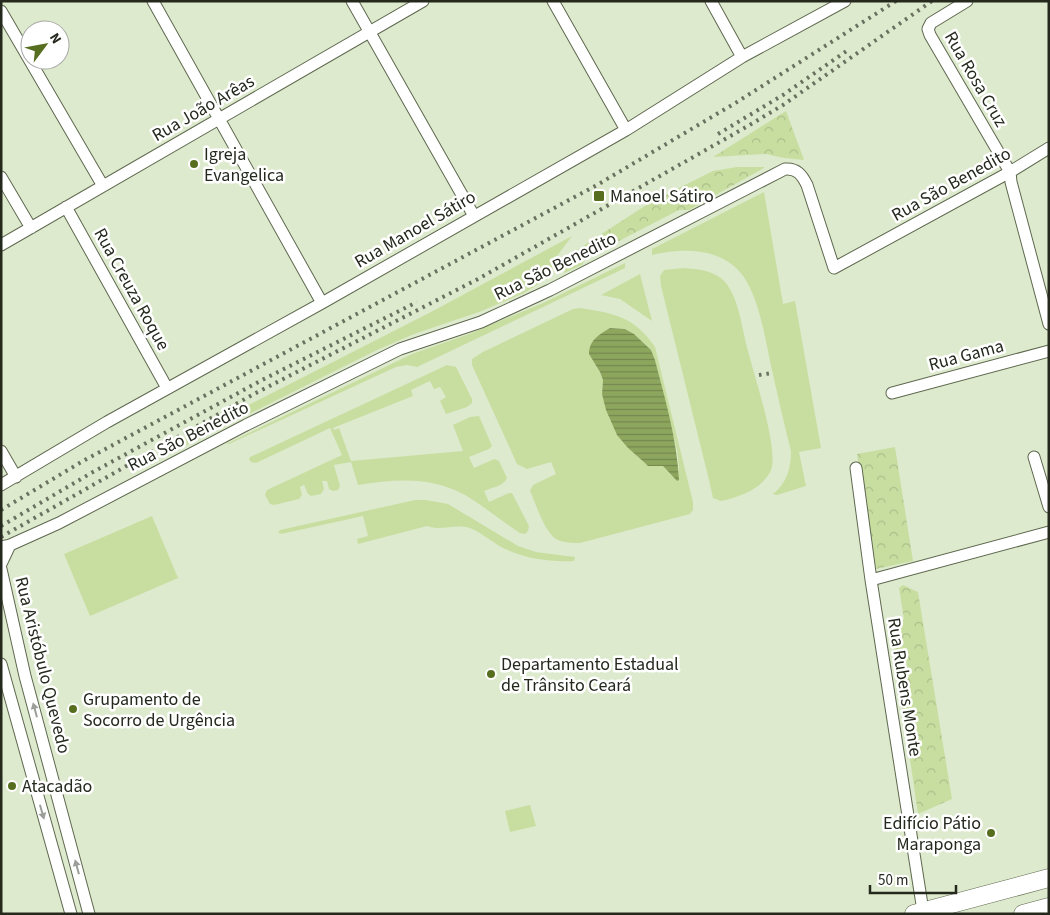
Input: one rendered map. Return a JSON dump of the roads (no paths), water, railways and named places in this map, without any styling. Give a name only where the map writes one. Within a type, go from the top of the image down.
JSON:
[{"type":"main road","points":[[918,913],[1049,878]]},
{"type":"main road","points":[[1023,914],[1046,910]]},
{"type":"street","points":[[153,1],[322,303]]},
{"type":"street","points":[[352,1],[474,216]]},
{"type":"street","name":"Rua João Arêas","points":[[1,245],[423,1]]},
{"type":"street","points":[[554,1],[626,130]]},
{"type":"street","points":[[711,1],[742,57]]},
{"type":"street","name":"Rua Manoel Sátiro","points":[[1,485],[167,388],[322,303],[626,130],[742,57],[844,1]]},
{"type":"street","name":"Rua Rosa Cruz","points":[[967,1],[931,23],[928,29],[1010,172],[1011,182],[1049,324]]},
{"type":"street","points":[[1,11],[103,186]]},
{"type":"street","name":"Rua São Benedito","points":[[6,546],[58,523],[246,425],[400,350],[481,322],[550,290],[785,169],[796,170],[802,175],[807,185],[834,268],[1010,172],[1049,148]]},
{"type":"street","points":[[1,177],[31,228]]},
{"type":"street","name":"Rua Creuza Roque","points":[[66,207],[167,388]]},
{"type":"street","name":"Rua Gama","points":[[892,393],[1049,351]]},
{"type":"street","points":[[1,451],[16,477]]},
{"type":"street","points":[[1034,457],[1049,507]]},
{"type":"street","name":"Rua Rubens Monte","points":[[856,468],[918,913]]},
{"type":"street","points":[[871,580],[1049,532]]},
{"type":"street","name":"Rua Aristóbulo Quevedo","points":[[1,564],[6,546]]},
{"type":"street","name":"Rua Aristóbulo Quevedo","points":[[1,569],[25,676],[89,914]]},
{"type":"street","points":[[1,664],[71,914]]},
{"type":"street","points":[[6,682],[25,676]]},
{"type":"railway","points":[[1,510],[83,461],[597,185],[737,102],[896,1]]},
{"type":"railway","points":[[1,537],[252,395],[478,279],[748,126],[783,105],[932,1]]},
{"type":"railway","points":[[718,134],[783,95],[848,50]]},
{"type":"railway","points":[[1,526],[93,472],[262,380],[417,302]]},
{"type":"railway","points":[[759,375],[772,373]]},
{"type":"place","name":"Igreja Evangelica","points":[[194,164]]},
{"type":"place","name":"Manoel Sátiro","points":[[599,196]]},
{"type":"place","name":"Departamento Estadual de Trânsito Ceará","points":[[491,674]]},
{"type":"place","name":"Grupamento de Socorro de Urgência","points":[[73,709]]},
{"type":"place","name":"Atacadão","points":[[12,786]]},
{"type":"place","name":"Edifício Pátio Maraponga","points":[[991,833]]}]
